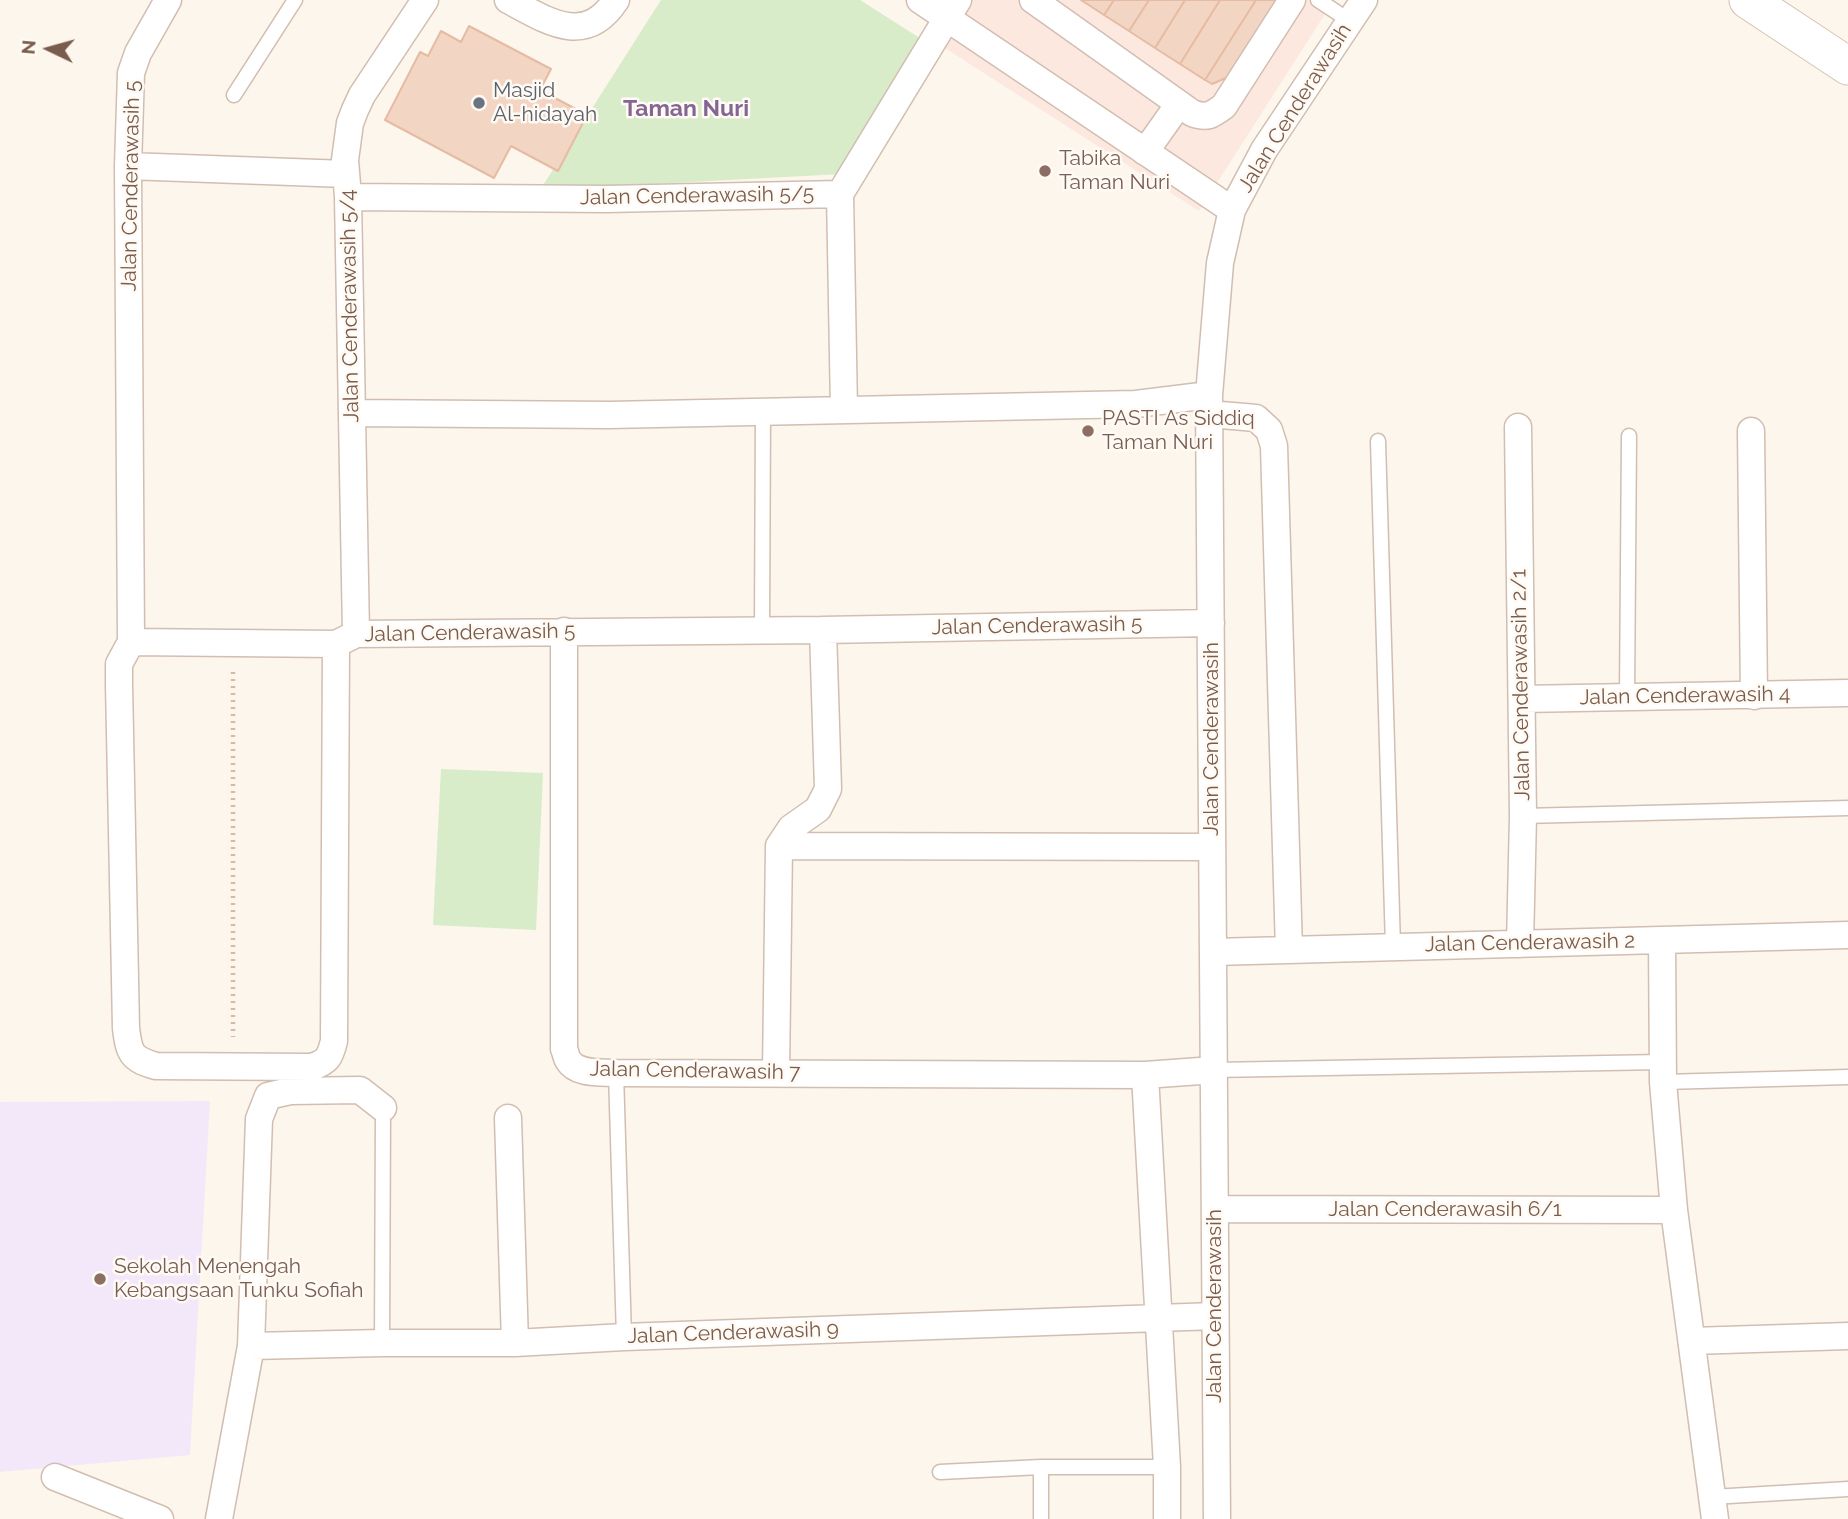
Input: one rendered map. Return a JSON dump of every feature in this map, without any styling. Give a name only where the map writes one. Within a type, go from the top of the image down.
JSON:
[{"type":"main road","points":[[1748,0],[1848,66]]},
{"type":"street","name":"Jalan Cenderawasih 5","points":[[168,0],[138,53],[131,73],[128,166],[131,642],[232,643],[564,631],[823,630],[1211,623]]},
{"type":"street","name":"Jalan Cenderawasih 5/4","points":[[131,642],[119,664],[119,674],[127,1042],[132,1056],[156,1066],[311,1067],[323,1063],[330,1055],[334,1041],[352,413],[347,142],[350,123],[362,95],[425,0]]},
{"type":"street","points":[[508,0],[553,24],[575,27],[593,23],[608,12],[616,0]]},
{"type":"street","points":[[920,0],[953,9],[1145,152],[1232,210]]},
{"type":"street","points":[[1033,0],[1179,104],[1202,117],[1213,114],[1224,106],[1292,0]]},
{"type":"street","name":"Jalan Cenderawasih 5/5","points":[[128,166],[347,186],[606,199],[840,194],[953,9]]},
{"type":"street","name":"Jalan Cenderawasih","points":[[1217,1519],[1209,405],[1220,263],[1232,210],[1264,150],[1357,11]]},
{"type":"street","points":[[1145,152],[1179,104]]},
{"type":"street","points":[[840,194],[844,410]]},
{"type":"street","points":[[352,413],[609,415],[1136,404],[1209,405],[1256,418],[1269,430],[1274,446],[1289,950]]},
{"type":"street","name":"Jalan Cenderawasih 2/1","points":[[1518,427],[1523,816],[1520,944]]},
{"type":"street","points":[[1751,431],[1754,696]]},
{"type":"street","points":[[776,1072],[779,846],[792,828],[818,809],[828,789],[823,630]]},
{"type":"street","name":"Jalan Cenderawasih 7","points":[[564,631],[565,1049],[568,1061],[576,1068],[590,1072],[616,1073],[1144,1075],[1213,1070]]},
{"type":"street","name":"Jalan Cenderawasih 4","points":[[1522,699],[1848,693]]},
{"type":"street","points":[[779,846],[1212,847]]},
{"type":"street","name":"Jalan Cenderawasih 2","points":[[1213,952],[1848,935]]},
{"type":"street","points":[[1662,940],[1662,1072],[1674,1210],[1713,1508]]},
{"type":"street","points":[[1144,1075],[1167,1468],[1167,1519]]},
{"type":"street","points":[[219,1519],[251,1346],[259,1119],[268,1096],[290,1091],[360,1090],[383,1108]]},
{"type":"street","points":[[508,1118],[515,1343]]},
{"type":"street","name":"Jalan Cenderawasih 6/1","points":[[1215,1209],[1674,1210]]},
{"type":"street","name":"Jalan Cenderawasih 9","points":[[251,1346],[515,1343],[1215,1316]]},
{"type":"street","points":[[1692,1341],[1848,1336]]},
{"type":"street","points":[[55,1477],[160,1519]]},
{"type":"lane","points":[[234,95],[295,0]]},
{"type":"lane","points":[[1318,0],[1357,11]]},
{"type":"lane","points":[[762,630],[763,410]]},
{"type":"lane","points":[[1627,697],[1629,436]]},
{"type":"lane","points":[[1378,441],[1393,947]]},
{"type":"lane","points":[[1523,816],[1848,808]]},
{"type":"lane","points":[[1213,1070],[1662,1072],[1848,1077]]},
{"type":"lane","points":[[616,1073],[624,1337]]},
{"type":"lane","points":[[382,1343],[383,1108]]},
{"type":"lane","points":[[1041,1467],[1041,1519]]},
{"type":"lane","points":[[940,1472],[1041,1467],[1167,1468]]},
{"type":"lane","points":[[1713,1508],[1848,1489]]},
{"type":"path","points":[[232,643],[233,1066]]},
{"type":"shaded area","points":[[964,0],[1334,0],[1199,211],[937,43]]},
{"type":"shaded area","name":"Sekolah Menengah Kebangsaan Tunku Sofiah","points":[[210,1101],[190,1455],[0,1472],[0,1102]]},
{"type":"green space","points":[[661,0],[860,0],[926,42],[842,174],[540,190]]},
{"type":"green space","points":[[441,769],[543,773],[536,930],[433,925]]},
{"type":"building","points":[[1081,0],[1114,0],[1104,15]]},
{"type":"building","points":[[1114,0],[1149,0],[1129,31],[1104,15]]},
{"type":"building","points":[[1149,0],[1185,0],[1155,48],[1129,31]]},
{"type":"building","points":[[1185,0],[1220,0],[1180,64],[1155,48]]},
{"type":"building","points":[[1220,0],[1256,0],[1205,80],[1180,64]]},
{"type":"building","points":[[1256,0],[1276,0],[1276,21],[1244,70],[1212,84],[1205,80]]},
{"type":"building","name":"Masjid Al-hidayah","points":[[469,26],[551,69],[540,90],[587,115],[558,171],[511,146],[494,178],[385,120],[420,52],[428,56],[441,31],[461,42]]},
{"type":"place","name":"Masjid Al-hidayah","points":[[479,103]]},
{"type":"place","name":"Tabika Taman Nuri","points":[[1045,171]]},
{"type":"place","name":"PASTI As Siddiq Taman Nuri","points":[[1088,431]]},
{"type":"place","name":"Sekolah Menengah Kebangsaan Tunku Sofiah","points":[[100,1279]]},
{"type":"district","name":"Taman Nuri","points":[[686,109]]}]
